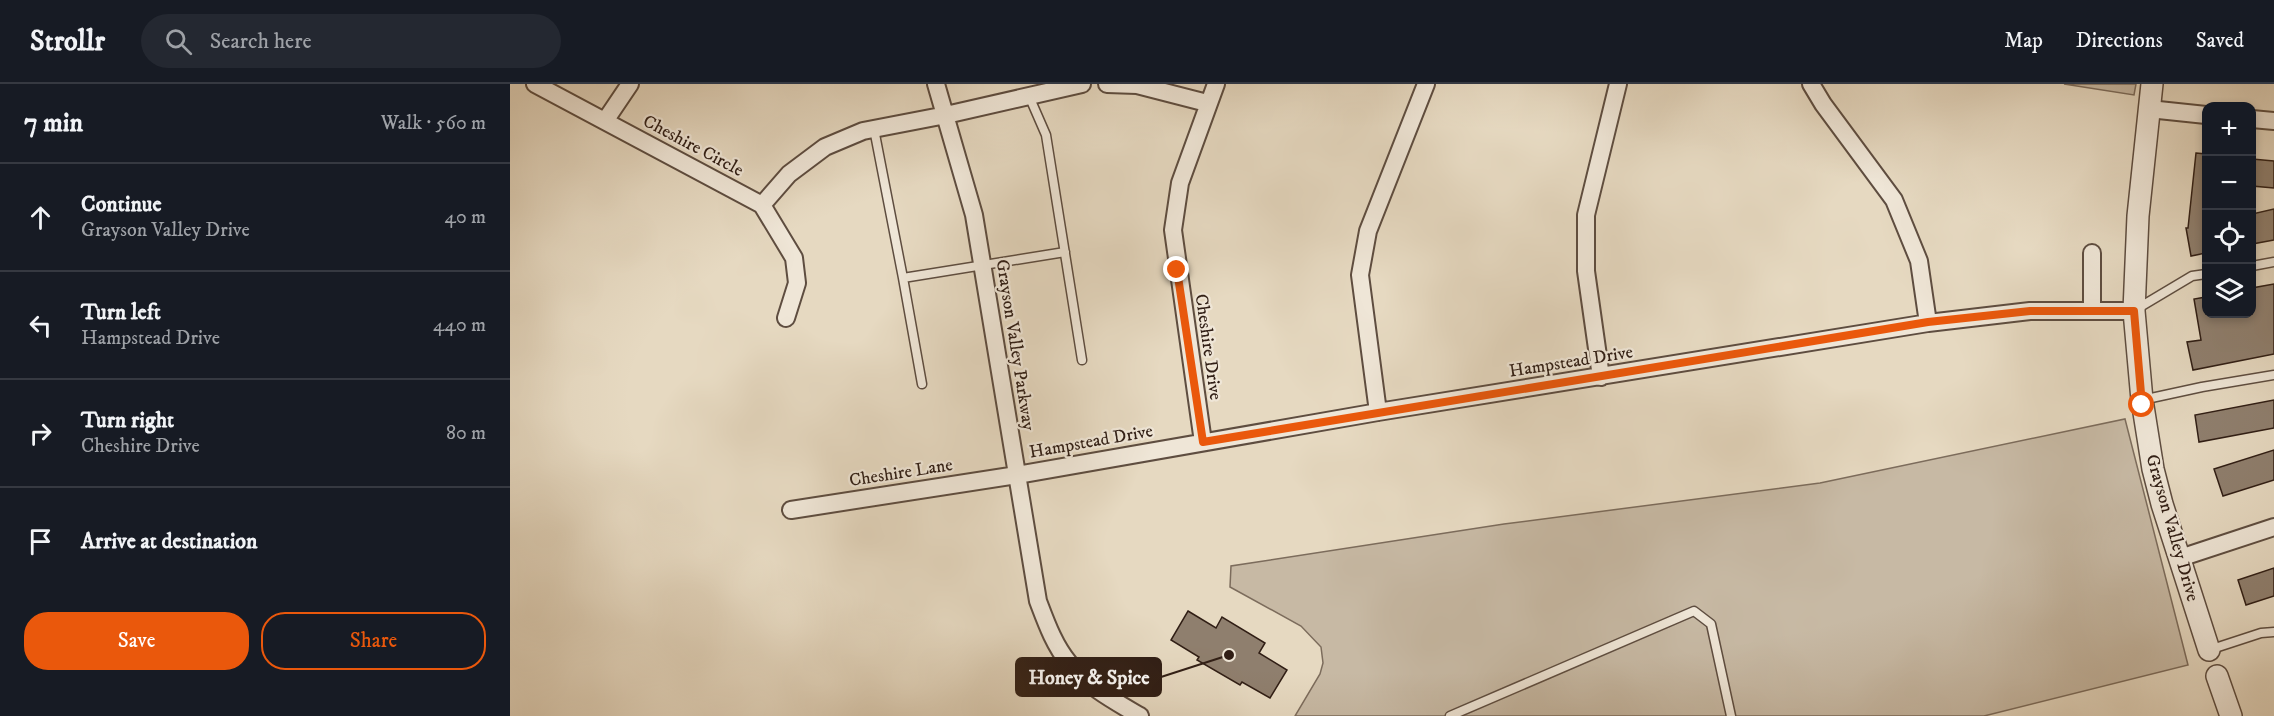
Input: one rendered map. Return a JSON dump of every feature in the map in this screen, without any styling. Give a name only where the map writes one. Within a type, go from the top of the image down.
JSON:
[{"type":"street","name":"Cheshire Circle","points":[[535,84],[762,205]]},
{"type":"street","points":[[605,121],[630,84]]},
{"type":"street","name":"Grayson Valley Parkway","points":[[936,84],[974,215],[1038,601],[1051,634],[1069,664],[1112,700],[1140,716]]},
{"type":"street","points":[[786,318],[796,283],[794,258],[762,205],[789,174],[825,147],[863,131],[1082,84]]},
{"type":"street","points":[[1107,84],[1137,85],[1208,103]]},
{"type":"street","name":"Cheshire Drive","points":[[1203,442],[1173,230],[1180,183],[1216,84]]},
{"type":"street","points":[[1378,412],[1360,275],[1368,231],[1426,84]]},
{"type":"street","points":[[1601,376],[1587,271],[1586,215],[1618,84]]},
{"type":"street","points":[[1811,84],[1823,104],[1894,200],[1919,261],[1928,322]]},
{"type":"street","name":"Grayson Valley Drive","points":[[2152,84],[2138,216],[2134,311],[2142,400],[2153,469],[2231,716]]},
{"type":"street","points":[[2149,109],[2202,115]]},
{"type":"street","points":[[2256,120],[2274,122]]},
{"type":"street","points":[[2092,253],[2092,310]]},
{"type":"street","name":"Hampstead Drive","points":[[1017,475],[1378,412],[1928,322],[2030,311],[2134,311]]},
{"type":"street","name":"Cheshire Lane","points":[[791,510],[1017,475]]},
{"type":"street","points":[[2180,558],[2274,527]]},
{"type":"lane","points":[[1029,96],[1046,135],[1082,360]]},
{"type":"lane","points":[[874,129],[922,384]]},
{"type":"lane","points":[[903,278],[983,267],[1065,252]]},
{"type":"lane","points":[[2256,265],[2274,262]]},
{"type":"lane","points":[[2134,311],[2192,276],[2202,275]]},
{"type":"lane","points":[[2142,400],[2274,375]]},
{"type":"lane","points":[[1450,716],[1694,611],[1711,624],[1731,716]]},
{"type":"lane","points":[[2209,650],[2261,633],[2274,632]]},
{"type":"shaded area","points":[[2064,84],[2136,84],[2134,95]]},
{"type":"shaded area","points":[[2125,419],[2188,665],[1984,716],[1295,716],[1320,674],[1323,663],[1321,647],[1301,626],[1230,587],[1231,566],[1504,524],[1820,483]]},
{"type":"building","points":[[2196,153],[2202,154],[2202,254],[2191,256],[2186,228],[2188,228]]},
{"type":"building","points":[[2256,159],[2274,161],[2274,188],[2256,186]]},
{"type":"building","points":[[2274,209],[2274,240],[2256,243],[2256,213]]},
{"type":"building","points":[[2274,284],[2274,354],[2193,370],[2187,342],[2201,340],[2194,299],[2202,298],[2202,318],[2256,318],[2256,287]]},
{"type":"building","points":[[2274,400],[2274,428],[2199,442],[2195,415]]},
{"type":"building","points":[[2274,450],[2274,480],[2223,496],[2214,469]]},
{"type":"building","points":[[2274,568],[2274,596],[2246,605],[2238,580]]},
{"type":"building","points":[[1188,611],[1216,628],[1222,617],[1265,643],[1259,653],[1287,670],[1270,698],[1242,682],[1240,685],[1197,660],[1199,657],[1171,640]]},
{"type":"place","name":"Honey & Spice","points":[[1229,655]]},
{"type":"route","points":[[1177,270],[1203,442],[1928,322],[2030,311],[2134,311],[2142,405]]}]
